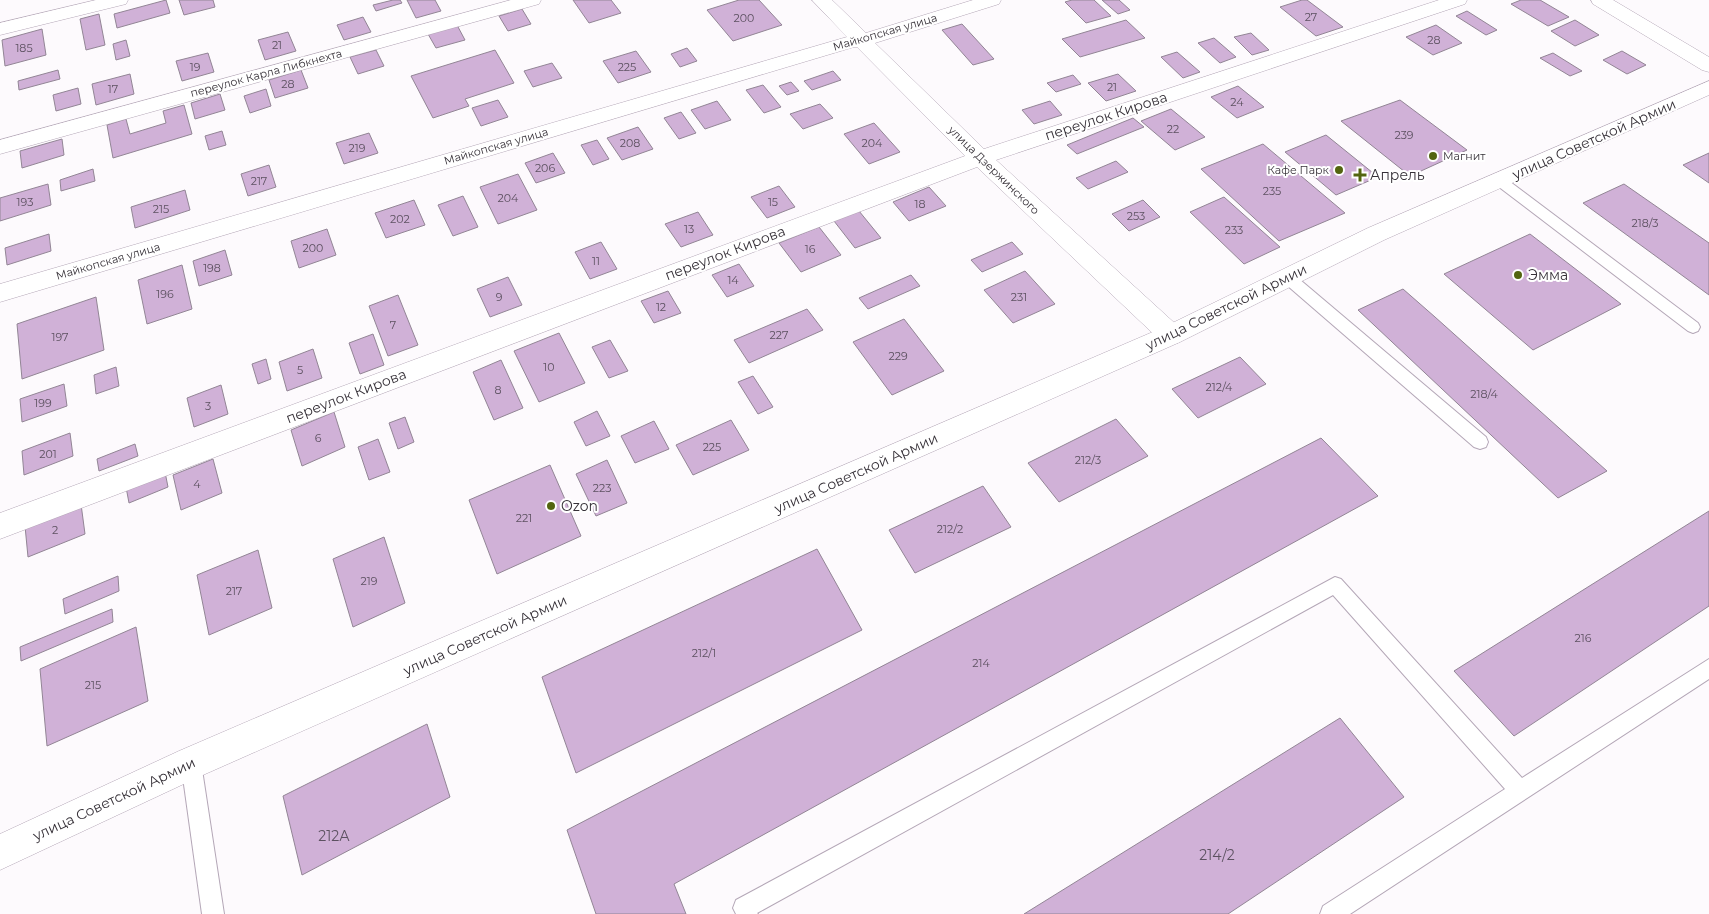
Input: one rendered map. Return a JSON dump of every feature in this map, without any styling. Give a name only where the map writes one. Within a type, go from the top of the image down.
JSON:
[{"type":"street","points":[[0,29],[119,0]]},
{"type":"street","name":"переулок Карла Либкнехта","points":[[0,147],[532,0]]},
{"type":"street","name":"улица Дзержинского","points":[[820,0],[980,158],[1171,336]]},
{"type":"street","name":"Майкопская улица","points":[[0,293],[992,0]]},
{"type":"street","name":"переулок Кирова","points":[[0,526],[980,158],[1458,0]]},
{"type":"street","points":[[1600,0],[1709,66]]},
{"type":"street","name":"улица Советской Армии","points":[[0,852],[191,763],[1171,336],[1376,234],[1709,88]]},
{"type":"lane","points":[[1500,181],[1693,327]]},
{"type":"lane","points":[[1287,277],[1480,442]]},
{"type":"lane","points":[[747,914],[744,908],[1334,585],[1520,791]]},
{"type":"lane","points":[[1331,914],[1709,668]]},
{"type":"lane","points":[[191,763],[213,914]]},
{"type":"building","points":[[166,0],[170,13],[117,28],[114,14]]},
{"type":"building","points":[[179,0],[213,0],[215,7],[184,15]]},
{"type":"building","points":[[400,0],[402,3],[376,11],[373,5]]},
{"type":"building","points":[[407,0],[435,0],[441,11],[416,18]]},
{"type":"building","points":[[573,0],[611,0],[621,13],[589,23]]},
{"type":"building","points":[[739,0],[759,0],[782,25],[733,41],[707,10]]},
{"type":"building","points":[[1072,0],[1094,0],[1111,16],[1086,23],[1065,2]]},
{"type":"building","points":[[1102,0],[1119,0],[1130,10],[1118,14]]},
{"type":"building","points":[[1307,0],[1343,27],[1316,36],[1280,7]]},
{"type":"building","points":[[1521,0],[1540,0],[1569,17],[1548,26],[1511,4]]},
{"type":"building","points":[[522,9],[531,24],[508,31],[499,16]]},
{"type":"building","points":[[1467,11],[1497,30],[1486,35],[1456,16]]},
{"type":"building","points":[[99,14],[105,45],[86,50],[80,19]]},
{"type":"building","points":[[363,17],[371,32],[344,40],[337,25]]},
{"type":"building","points":[[1126,20],[1145,38],[1080,57],[1062,39]]},
{"type":"building","points":[[1575,20],[1599,35],[1575,46],[1551,31]]},
{"type":"building","points":[[962,24],[994,59],[973,65],[942,30]]},
{"type":"building","points":[[457,25],[465,40],[436,48],[428,34]]},
{"type":"building","points":[[1436,25],[1462,43],[1433,55],[1406,37]]},
{"type":"building","points":[[42,29],[46,55],[5,66],[2,40]]},
{"type":"building","points":[[288,32],[296,51],[265,60],[258,40]]},
{"type":"building","points":[[1251,33],[1269,50],[1252,55],[1234,37]]},
{"type":"building","points":[[1214,38],[1236,57],[1220,63],[1198,43]]},
{"type":"building","points":[[126,40],[130,56],[116,60],[113,44]]},
{"type":"building","points":[[687,48],[697,61],[680,67],[671,54]]},
{"type":"building","points":[[376,50],[384,66],[358,74],[350,57]]},
{"type":"building","points":[[495,50],[514,83],[465,99],[469,106],[433,118],[411,76]]},
{"type":"building","points":[[636,51],[651,72],[618,83],[603,61]]},
{"type":"building","points":[[1622,51],[1646,65],[1627,74],[1603,60]]},
{"type":"building","points":[[1177,52],[1200,72],[1183,78],[1161,57]]},
{"type":"building","points":[[208,53],[214,72],[182,81],[176,61]]},
{"type":"building","points":[[1553,53],[1582,71],[1570,76],[1540,58]]},
{"type":"building","points":[[552,63],[562,78],[533,87],[524,71]]},
{"type":"building","points":[[58,70],[60,79],[19,90],[18,81]]},
{"type":"building","points":[[301,70],[308,88],[275,98],[269,80]]},
{"type":"building","points":[[833,71],[841,80],[812,90],[804,81]]},
{"type":"building","points":[[130,74],[134,94],[96,105],[92,84]]},
{"type":"building","points":[[1118,74],[1136,91],[1106,101],[1088,83]]},
{"type":"building","points":[[1073,75],[1081,84],[1056,92],[1047,83]]},
{"type":"building","points":[[791,82],[799,91],[787,95],[779,86]]},
{"type":"building","points":[[763,85],[781,107],[764,113],[746,90]]},
{"type":"building","points":[[1238,86],[1264,107],[1237,118],[1211,97]]},
{"type":"building","points":[[78,88],[81,104],[56,111],[53,95]]},
{"type":"building","points":[[266,89],[271,106],[250,113],[244,96]]},
{"type":"building","points":[[220,94],[225,110],[195,119],[191,103]]},
{"type":"building","points":[[498,100],[508,117],[481,126],[472,108]]},
{"type":"building","points":[[1400,100],[1467,150],[1410,176],[1341,121]]},
{"type":"building","points":[[717,101],[731,120],[705,129],[691,110]]},
{"type":"building","points":[[1050,101],[1062,115],[1034,124],[1022,110]]},
{"type":"building","points":[[820,104],[833,118],[803,129],[790,114]]},
{"type":"building","points":[[184,105],[192,134],[113,158],[107,125],[126,119],[130,134],[166,123],[163,111]]},
{"type":"building","points":[[1171,109],[1205,137],[1175,150],[1141,121]]},
{"type":"building","points":[[681,112],[696,133],[679,139],[664,118]]},
{"type":"building","points":[[1133,118],[1144,127],[1077,154],[1067,145]]},
{"type":"building","points":[[874,123],[900,152],[869,164],[844,134]]},
{"type":"building","points":[[638,127],[653,149],[622,160],[607,138]]},
{"type":"building","points":[[222,131],[226,145],[209,150],[205,136]]},
{"type":"building","points":[[369,133],[378,153],[344,164],[336,143]]},
{"type":"building","points":[[1326,135],[1378,177],[1336,195],[1285,152]]},
{"type":"building","points":[[62,139],[64,155],[22,168],[20,151]]},
{"type":"building","points":[[597,140],[609,159],[593,165],[581,145]]},
{"type":"building","points":[[1263,144],[1345,213],[1279,241],[1201,169]]},
{"type":"building","points":[[553,153],[565,173],[536,183],[525,163]]},
{"type":"building","points":[[1709,153],[1709,183],[1683,165]]},
{"type":"building","points":[[1116,161],[1128,172],[1088,189],[1076,178]]},
{"type":"building","points":[[269,165],[276,187],[248,196],[241,174]]},
{"type":"building","points":[[93,169],[95,181],[61,191],[60,180]]},
{"type":"building","points":[[518,174],[537,210],[498,224],[480,187]]},
{"type":"building","points":[[48,184],[51,205],[0,221],[0,198]]},
{"type":"building","points":[[1624,184],[1709,243],[1709,295],[1583,203]]},
{"type":"building","points":[[779,186],[795,207],[767,218],[751,197]]},
{"type":"building","points":[[929,187],[946,206],[909,221],[893,202]]},
{"type":"building","points":[[185,190],[190,210],[135,228],[131,207]]},
{"type":"building","points":[[463,196],[478,227],[453,236],[438,205]]},
{"type":"building","points":[[1224,197],[1280,247],[1244,264],[1190,212]]},
{"type":"building","points":[[414,200],[425,225],[386,238],[375,213]]},
{"type":"building","points":[[1143,200],[1160,217],[1129,231],[1112,214]]},
{"type":"building","points":[[859,211],[881,238],[855,248],[834,221]]},
{"type":"building","points":[[698,212],[713,235],[681,247],[665,224]]},
{"type":"building","points":[[819,227],[841,255],[801,272],[779,243]]},
{"type":"building","points":[[327,229],[336,255],[299,268],[291,241]]},
{"type":"building","points":[[49,234],[51,251],[7,265],[5,248]]},
{"type":"building","points":[[1530,234],[1621,304],[1533,350],[1444,274]]},
{"type":"building","points":[[601,242],[617,269],[590,279],[575,252]]},
{"type":"building","points":[[1012,242],[1023,254],[982,272],[971,260]]},
{"type":"building","points":[[225,250],[232,275],[199,286],[193,261]]},
{"type":"building","points":[[739,264],[754,286],[727,297],[712,275]]},
{"type":"building","points":[[182,265],[192,309],[147,324],[138,280]]},
{"type":"building","points":[[1025,271],[1055,304],[1013,323],[984,290]]},
{"type":"building","points":[[911,275],[920,286],[868,309],[859,298]]},
{"type":"building","points":[[508,277],[522,305],[490,317],[477,289]]},
{"type":"building","points":[[1403,289],[1607,471],[1558,498],[1358,310]]},
{"type":"building","points":[[668,291],[681,313],[654,323],[641,301]]},
{"type":"building","points":[[398,295],[418,345],[388,356],[369,306]]},
{"type":"building","points":[[96,297],[104,350],[22,379],[17,324]]},
{"type":"building","points":[[807,309],[823,330],[749,363],[734,340]]},
{"type":"building","points":[[904,319],[944,371],[892,395],[853,342]]},
{"type":"building","points":[[559,333],[585,383],[539,402],[514,351]]},
{"type":"building","points":[[373,334],[384,365],[360,374],[349,343]]},
{"type":"building","points":[[610,340],[628,371],[609,378],[592,347]]},
{"type":"building","points":[[313,349],[322,378],[287,391],[279,362]]},
{"type":"building","points":[[1240,357],[1266,384],[1198,418],[1172,389]]},
{"type":"building","points":[[266,359],[271,379],[258,384],[252,364]]},
{"type":"building","points":[[501,360],[523,408],[494,420],[473,372]]},
{"type":"building","points":[[116,367],[119,386],[96,394],[94,375]]},
{"type":"building","points":[[753,376],[773,407],[758,414],[738,382]]},
{"type":"building","points":[[64,384],[67,406],[22,422],[20,399]]},
{"type":"building","points":[[221,385],[228,414],[194,427],[187,398]]},
{"type":"building","points":[[597,411],[610,436],[586,446],[574,422]]},
{"type":"building","points":[[334,412],[345,447],[302,466],[291,430]]},
{"type":"building","points":[[405,417],[414,442],[398,449],[389,423]]},
{"type":"building","points":[[1116,419],[1148,456],[1059,502],[1028,463]]},
{"type":"building","points":[[731,420],[749,450],[693,475],[676,445]]},
{"type":"building","points":[[654,421],[669,449],[635,463],[621,436]]},
{"type":"building","points":[[70,433],[73,456],[24,475],[22,451]]},
{"type":"building","points":[[1321,438],[1378,496],[674,884],[686,914],[596,914],[567,830]]},
{"type":"building","points":[[378,439],[390,472],[369,480],[358,447]]},
{"type":"building","points":[[135,444],[138,456],[99,471],[97,459]]},
{"type":"building","points":[[213,459],[222,493],[181,510],[173,475]]},
{"type":"building","points":[[607,460],[627,503],[596,516],[576,474]]},
{"type":"building","points":[[550,465],[581,536],[497,574],[469,500]]},
{"type":"building","points":[[165,472],[168,487],[129,503],[126,487]]},
{"type":"building","points":[[983,486],[1011,527],[915,573],[889,530]]},
{"type":"building","points":[[81,504],[85,534],[28,557],[25,526]]},
{"type":"building","points":[[1709,511],[1709,606],[1514,736],[1454,671]]},
{"type":"building","points":[[384,537],[405,603],[353,627],[333,559]]},
{"type":"building","points":[[817,549],[862,630],[576,773],[542,677]]},
{"type":"building","points":[[258,550],[272,608],[209,635],[197,575]]},
{"type":"building","points":[[118,576],[119,591],[65,614],[63,599]]},
{"type":"building","points":[[112,609],[113,622],[21,661],[20,647]]},
{"type":"building","points":[[136,627],[148,701],[47,746],[40,669]]},
{"type":"building","points":[[1340,718],[1404,797],[1228,914],[1024,914]]},
{"type":"building","points":[[427,724],[450,797],[302,875],[283,796]]},
{"type":"place","name":"Магнит","points":[[1433,156]]},
{"type":"place","name":"Кафе Парк","points":[[1339,170]]},
{"type":"place","name":"Апрель","points":[[1360,175]]},
{"type":"place","name":"Эмма","points":[[1518,275]]},
{"type":"place","name":"Ozon","points":[[551,506]]}]
